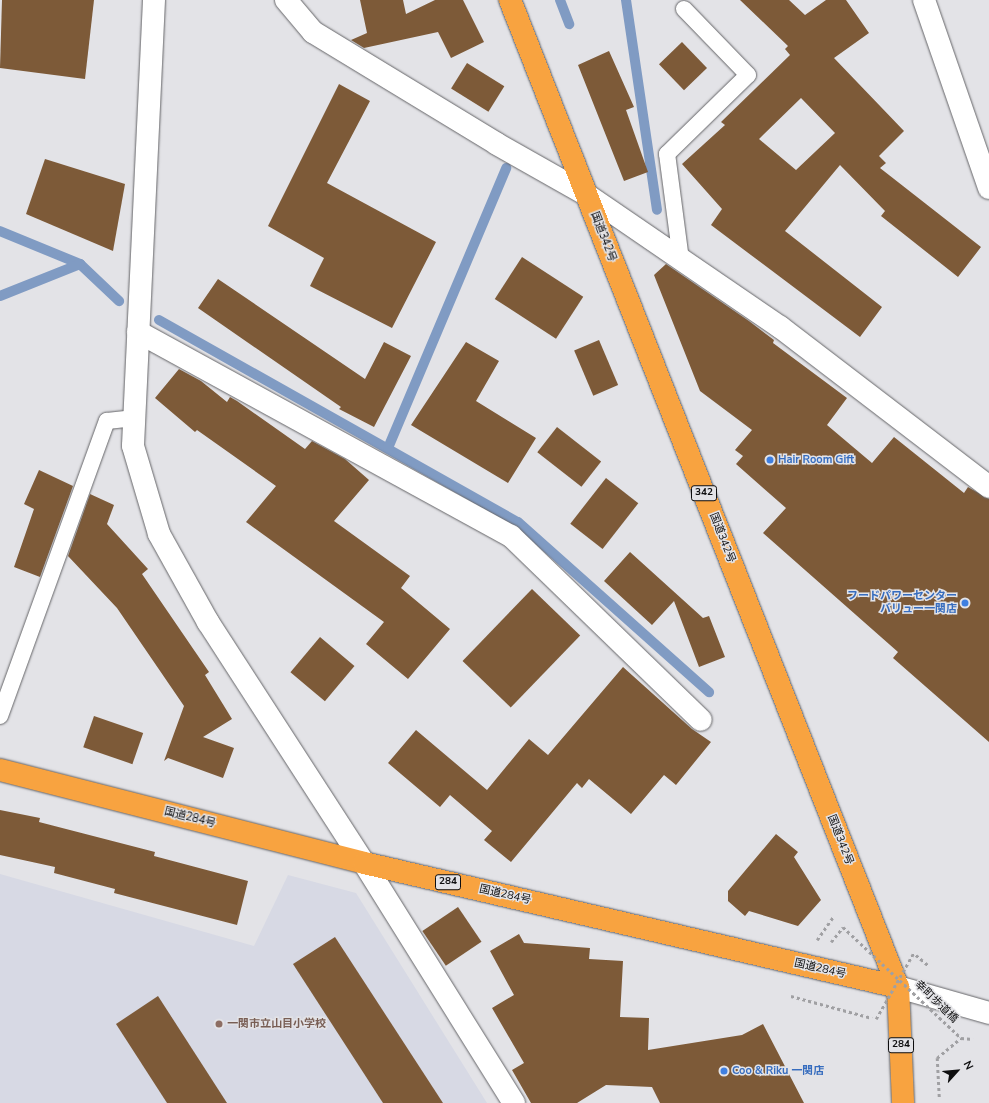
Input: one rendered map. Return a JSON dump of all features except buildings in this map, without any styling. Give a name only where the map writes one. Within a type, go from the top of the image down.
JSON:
[{"type":"highway","name":"国道342号","points":[[510,0],[899,983]]},
{"type":"highway","name":"国道284号","points":[[0,770],[364,863],[899,983]]},
{"type":"highway","name":"284","points":[[899,983],[903,1103]]},
{"type":"street","points":[[154,0],[133,446],[159,534],[208,622],[364,863],[514,1103]]},
{"type":"street","points":[[286,0],[313,32],[497,144],[587,195],[780,327],[989,488]]},
{"type":"street","points":[[924,0],[989,188]]},
{"type":"street","points":[[138,332],[511,536],[701,720]]},
{"type":"street","points":[[899,983],[989,1013]]},
{"type":"lane","points":[[681,260],[667,154],[748,75],[684,9]]},
{"type":"lane","points":[[0,716],[107,421],[135,418]]},
{"type":"path","points":[[817,944],[833,917]]},
{"type":"path","name":"幸町歩道橋","points":[[827,947],[843,927],[899,983],[961,1038],[937,1058],[939,1097]]},
{"type":"path","name":"幸町歩道橋","points":[[876,1019],[899,983],[914,952]]},
{"type":"path","points":[[791,996],[876,1019],[877,1026]]},
{"type":"shaded area","name":"一関市立山目小学校","points":[[0,874],[254,946],[288,875],[356,893],[487,1103],[0,1103]]},
{"type":"waterway","points":[[560,0],[569,24]]},
{"type":"waterway","points":[[626,0],[657,210]]},
{"type":"waterway","points":[[388,448],[506,168]]},
{"type":"waterway","points":[[0,231],[80,264],[119,301]]},
{"type":"waterway","points":[[0,296],[80,264]]},
{"type":"waterway","points":[[159,320],[518,522],[709,692]]},
{"type":"place","name":"Hair Room Gift","points":[[770,460]]},
{"type":"place","name":"フードパワーセンター バリュー一関店","points":[[965,603]]},
{"type":"place","name":"一関市立山目小学校","points":[[219,1024]]},
{"type":"place","name":"Coo & Riku 一関店","points":[[724,1071]]}]
